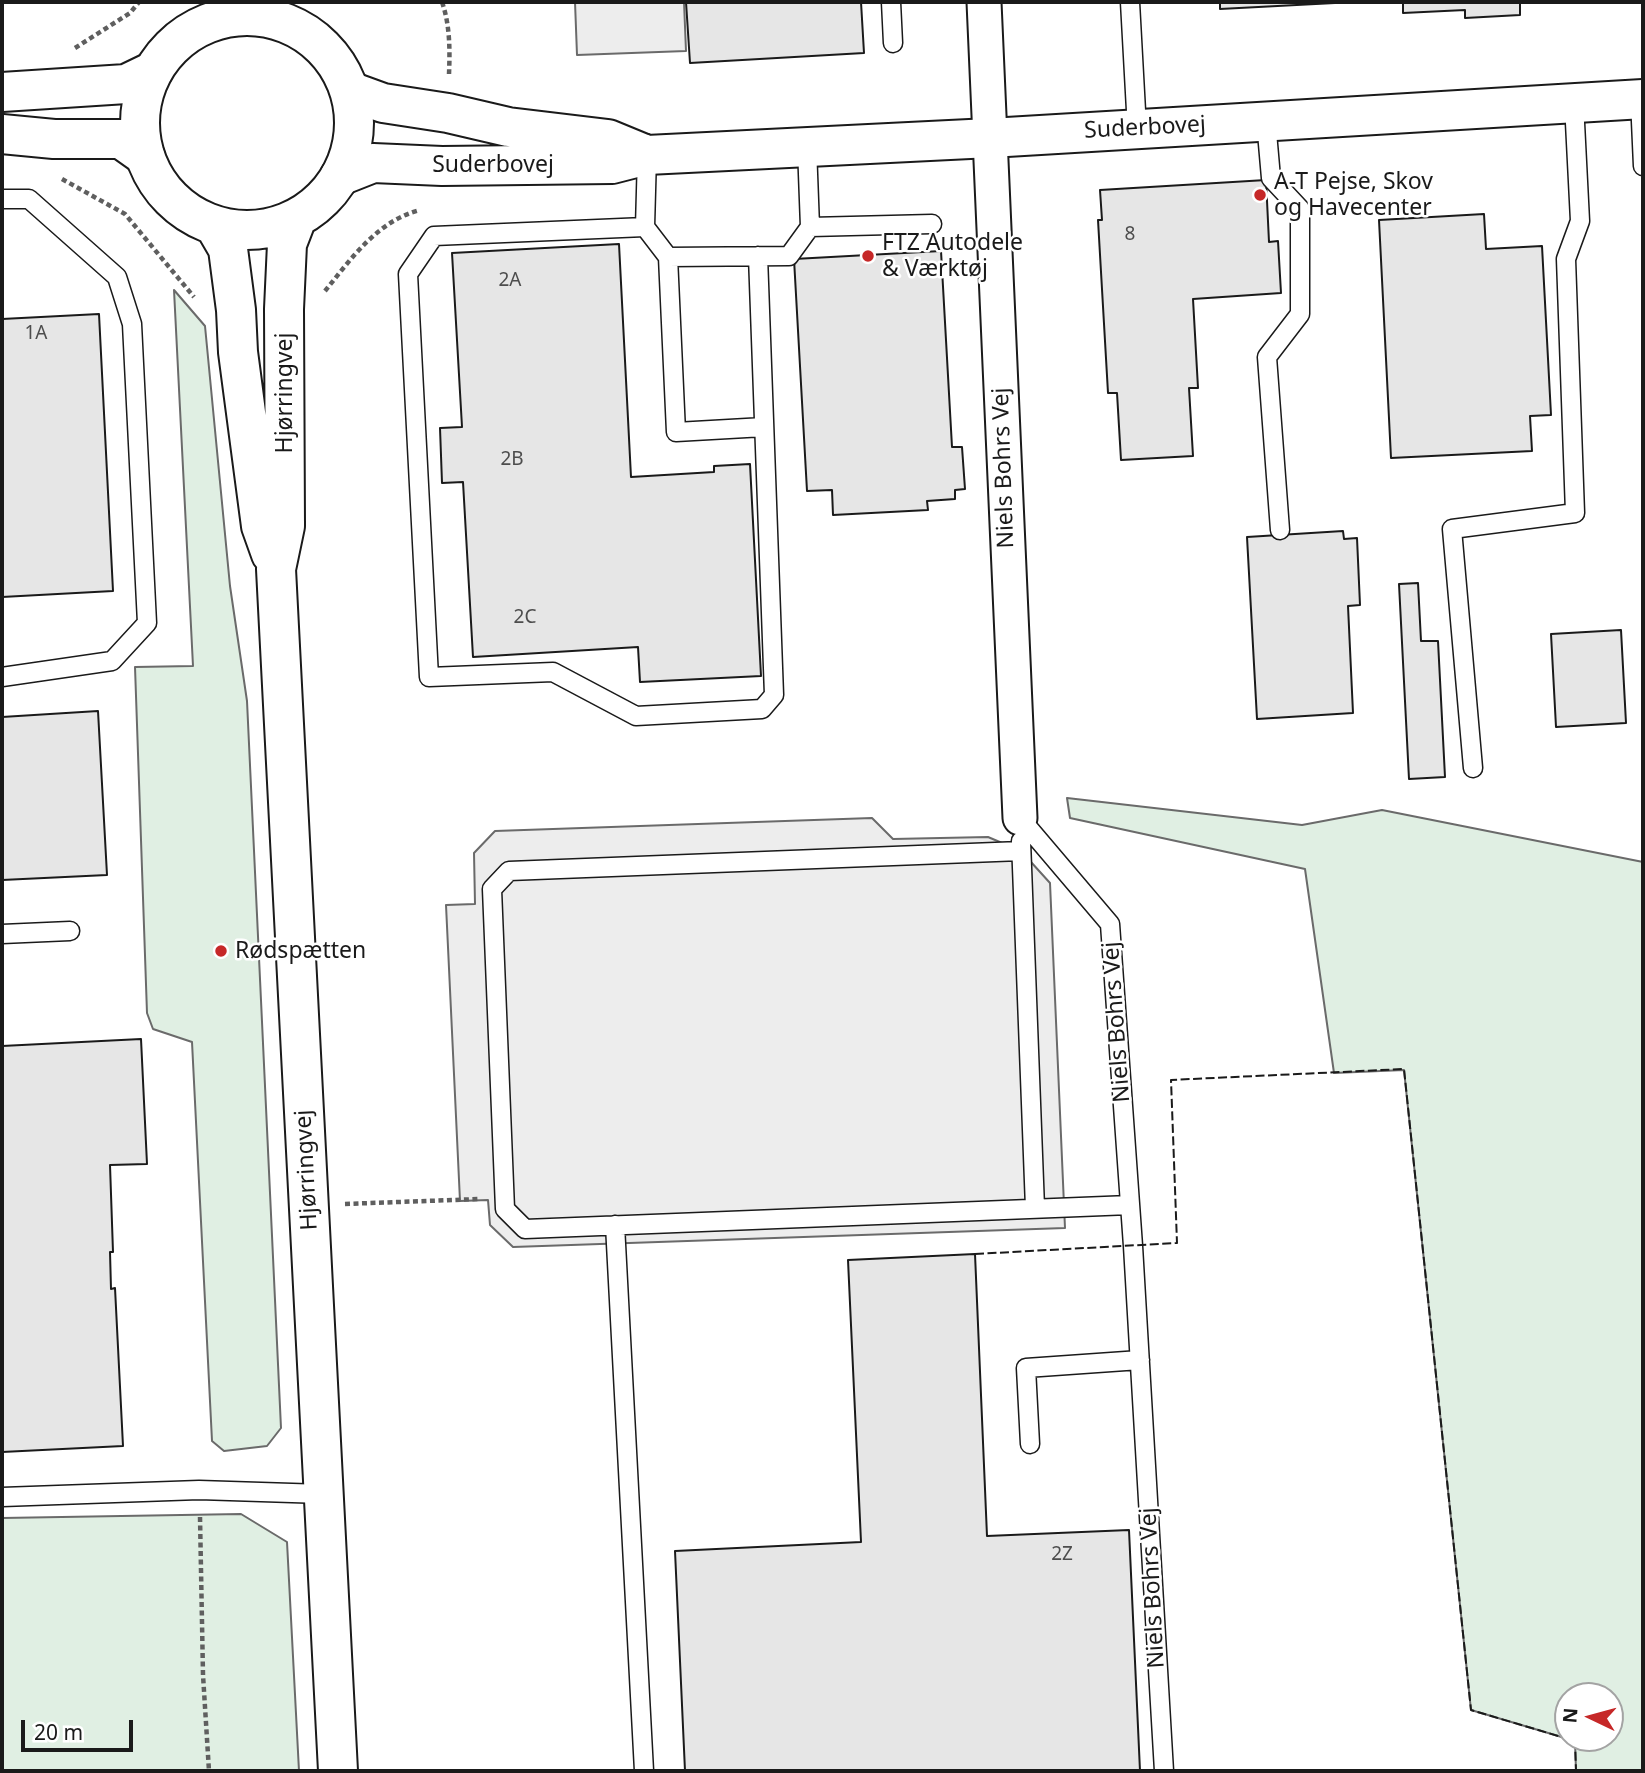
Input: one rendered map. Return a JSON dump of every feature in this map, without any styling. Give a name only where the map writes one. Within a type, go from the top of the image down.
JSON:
[{"type":"main road","points":[[283,13],[337,63],[350,91],[355,120],[351,149],[340,176],[322,200],[297,218],[270,228],[242,230],[214,225],[184,209],[161,186],[145,156],[140,127],[143,98],[153,71],[174,44],[206,14],[230,17],[283,13]]},
{"type":"main road","points":[[2,92],[126,84],[153,71]]},
{"type":"main road","name":"Suderbovej","points":[[350,91],[383,103],[448,113],[508,127],[608,139],[647,155]]},
{"type":"main road","name":"Suderbovej","points":[[340,176],[373,163],[442,166],[612,164],[647,155],[990,138],[1642,99]]},
{"type":"main road","points":[[2,134],[54,139],[121,139],[145,156]]},
{"type":"main road","name":"Hjørringvej","points":[[297,218],[287,244],[284,309],[285,526],[276,569],[338,1771]]},
{"type":"main road","name":"Hjørringvej","points":[[214,225],[228,249],[238,352],[261,526],[276,569]]},
{"type":"street","name":"Niels Bohrs Vej","points":[[984,2],[1020,834]]},
{"type":"lane","points":[[891,2],[893,43]]},
{"type":"lane","points":[[1130,2],[1137,129]]},
{"type":"lane","points":[[1642,99],[1643,166]]},
{"type":"lane","points":[[1472,768],[1452,529],[1574,513],[1566,259],[1580,221],[1574,103]]},
{"type":"lane","points":[[1266,121],[1271,178],[1300,209],[1300,314],[1267,357],[1280,530]]},
{"type":"lane","points":[[668,257],[789,256],[810,227],[807,147]]},
{"type":"lane","points":[[647,155],[645,227],[668,257],[676,432],[764,428]]},
{"type":"lane","points":[[2,199],[29,199],[117,278],[132,324],[147,623],[112,661],[2,677]]},
{"type":"lane","points":[[810,227],[932,224]]},
{"type":"lane","points":[[645,227],[434,236],[408,274],[429,677],[554,672],[636,716],[762,709],[774,695],[758,256]]},
{"type":"lane","points":[[1035,1209],[1020,834],[509,871],[492,889],[505,1209],[525,1229],[615,1226],[1035,1209],[1130,1205]]},
{"type":"lane","name":"Niels Bohrs Vej","points":[[1020,834],[1110,923],[1140,1360],[1164,1771]]},
{"type":"lane","points":[[2,934],[70,931]]},
{"type":"lane","points":[[615,1226],[644,1771]]},
{"type":"lane","points":[[1030,1444],[1026,1368],[1140,1360]]},
{"type":"lane","points":[[2,1497],[199,1490],[323,1494]]},
{"type":"path","points":[[64,55],[130,13],[139,2]]},
{"type":"path","points":[[442,2],[446,13],[450,50],[448,113]]},
{"type":"path","points":[[309,1205],[504,1198]]},
{"type":"path","points":[[199,1490],[203,1675],[209,1771]]},
{"type":"green space","points":[[174,290],[205,326],[230,586],[247,701],[281,1428],[267,1446],[224,1451],[212,1441],[192,1042],[153,1029],[147,1013],[135,667],[193,666]]},
{"type":"green space","points":[[1067,798],[1302,825],[1382,810],[1643,862],[1643,1771],[1576,1771],[1575,1752],[1624,1752],[1624,1682],[1554,1682],[1554,1735],[1471,1710],[1404,1070],[1334,1073],[1305,869],[1070,818]]},
{"type":"green space","points":[[241,1514],[287,1542],[299,1771],[2,1771],[2,1518]]},
{"type":"shaded area","points":[[575,2],[684,2],[686,51],[577,55]]},
{"type":"shaded area","points":[[872,818],[893,839],[988,837],[1021,851],[1050,883],[1065,1228],[513,1247],[490,1225],[488,1200],[460,1201],[446,905],[475,904],[474,853],[495,831]]},
{"type":"building","points":[[686,2],[861,2],[864,53],[690,63]]},
{"type":"building","points":[[1220,2],[1335,2],[1335,3],[1220,9]]},
{"type":"building","points":[[1403,2],[1520,2],[1520,15],[1465,18],[1465,10],[1403,13]]},
{"type":"building","points":[[1266,180],[1269,242],[1278,241],[1281,293],[1193,299],[1198,388],[1189,388],[1193,456],[1121,460],[1117,393],[1108,393],[1098,220],[1102,220],[1100,190]]},
{"type":"building","points":[[1484,214],[1486,249],[1542,246],[1551,415],[1530,416],[1532,451],[1391,458],[1379,220]]},
{"type":"building","points":[[619,244],[631,477],[714,472],[714,466],[750,464],[761,676],[640,682],[638,647],[473,657],[463,482],[442,483],[440,428],[462,427],[452,253]]},
{"type":"building","points":[[941,251],[952,447],[962,447],[965,489],[955,490],[955,499],[927,501],[928,510],[833,515],[832,490],[807,491],[794,259]]},
{"type":"building","points":[[99,314],[113,591],[2,597],[2,319]]},
{"type":"building","points":[[1343,531],[1344,539],[1357,538],[1360,605],[1348,606],[1353,713],[1257,719],[1247,537]]},
{"type":"building","points":[[1418,583],[1421,641],[1438,641],[1445,777],[1409,779],[1399,584]]},
{"type":"building","points":[[1621,630],[1626,723],[1556,727],[1551,634]]},
{"type":"building","points":[[98,711],[107,875],[2,880],[2,717]]},
{"type":"building","points":[[141,1039],[147,1164],[110,1165],[113,1252],[110,1252],[111,1289],[115,1288],[123,1446],[2,1452],[2,1046]]},
{"type":"building","points":[[975,1254],[987,1536],[1129,1530],[1140,1771],[685,1771],[675,1551],[861,1542],[848,1260]]},
{"type":"fence","points":[[975,1254],[1177,1243],[1171,1080],[1404,1069],[1471,1710],[1575,1741],[1576,1771]]},
{"type":"place","name":"A-T Pejse, Skov og Havecenter","points":[[1260,195]]},
{"type":"place","name":"FTZ Autodele & Værktøj","points":[[868,256]]},
{"type":"place","name":"Rødspætten","points":[[221,951]]}]
